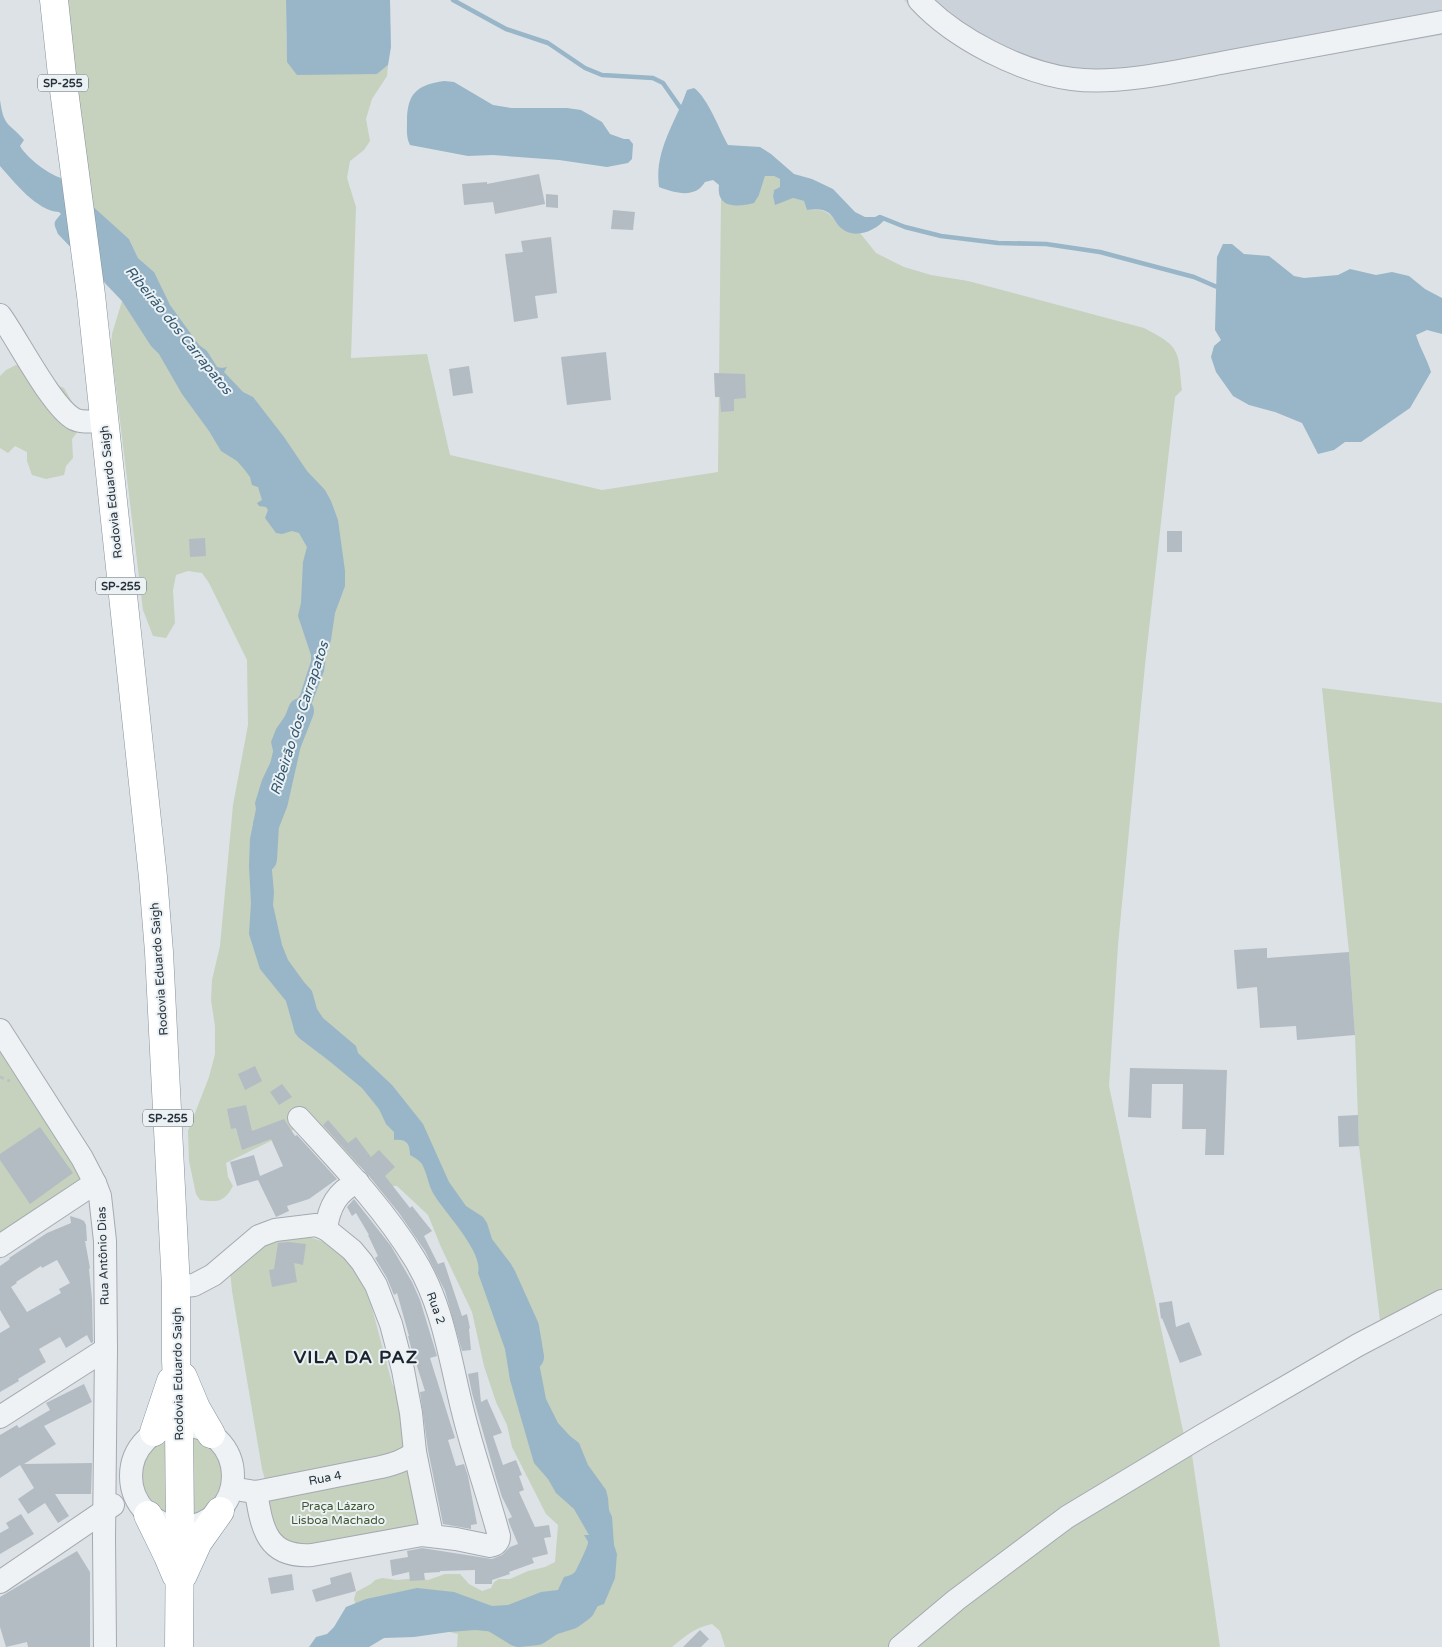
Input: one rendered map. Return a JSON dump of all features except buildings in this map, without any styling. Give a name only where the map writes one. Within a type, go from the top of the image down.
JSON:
[{"type":"highway","name":"Rodovia Eduardo Saigh","points":[[54,0],[91,295],[153,877],[159,952],[176,1287],[176,1360],[158,1434],[180,1528],[179,1647]]},
{"type":"highway","points":[[176,1360],[196,1408],[211,1434]]},
{"type":"highway","points":[[179,1584],[198,1542],[226,1500]]},
{"type":"highway","points":[[148,1515],[179,1584]]},
{"type":"street","points":[[919,0],[950,28],[979,46],[1048,74],[1072,79],[1100,80],[1195,68],[1442,22]]},
{"type":"street","points":[[0,314],[48,390],[67,414],[80,421],[104,421]]},
{"type":"street","name":"Rua Antônio Dias","points":[[0,1030],[82,1158],[95,1183],[103,1211],[106,1349],[104,1511],[106,1647]]},
{"type":"street","name":"Rua 2","points":[[299,1118],[367,1192],[415,1259],[436,1303],[444,1328],[466,1426],[499,1541],[495,1545],[490,1546],[432,1535]]},
{"type":"street","points":[[326,1229],[329,1212],[340,1193],[350,1185],[358,1182]]},
{"type":"street","points":[[0,1246],[95,1183]]},
{"type":"street","points":[[176,1287],[194,1285],[213,1275],[260,1236],[274,1230],[310,1225],[326,1229],[352,1250],[376,1285],[388,1316],[403,1370],[411,1413],[415,1452],[432,1535],[416,1535],[312,1555],[301,1556],[284,1553],[275,1546],[262,1523],[256,1492]]},
{"type":"street","points":[[900,1647],[956,1600],[1067,1517],[1358,1345],[1442,1301]]},
{"type":"street","points":[[0,1418],[106,1349]]},
{"type":"street","points":[[105,1423],[110,1432],[122,1442],[134,1447],[158,1434],[197,1427],[211,1434],[222,1444],[230,1458],[234,1473],[226,1500],[208,1521],[180,1528],[162,1523],[148,1515],[139,1505],[132,1492],[131,1469],[134,1458],[158,1434]]},
{"type":"street","name":"Rua 4","points":[[226,1500],[256,1492],[381,1467],[399,1462],[415,1452]]},
{"type":"street","points":[[0,1582],[132,1492]]},
{"type":"shaded area","points":[[904,0],[1442,0],[1442,35],[1153,86],[1020,77],[985,63],[959,47]]},
{"type":"green space","points":[[59,0],[286,0],[287,62],[377,74],[388,65],[387,76],[372,99],[366,119],[370,141],[364,150],[350,161],[347,178],[356,207],[351,358],[427,354],[450,455],[602,490],[718,472],[721,199],[730,205],[759,195],[765,176],[774,176],[780,179],[780,187],[774,190],[775,204],[793,198],[804,201],[807,210],[826,212],[843,229],[860,233],[876,253],[904,267],[931,275],[968,281],[1144,328],[1165,340],[1175,351],[1180,366],[1182,390],[1175,397],[1145,665],[1118,945],[1109,1086],[1185,1440],[890,1647],[725,1647],[720,1631],[712,1624],[696,1630],[672,1647],[457,1647],[458,1634],[357,1610],[354,1599],[356,1592],[375,1580],[382,1578],[397,1580],[417,1578],[428,1580],[445,1574],[460,1574],[469,1584],[482,1591],[491,1588],[494,1582],[499,1579],[510,1579],[528,1571],[545,1567],[555,1562],[558,1525],[546,1514],[512,1447],[507,1425],[496,1402],[484,1366],[472,1312],[428,1215],[397,1186],[389,1186],[335,1149],[295,1129],[226,1163],[228,1177],[233,1186],[230,1192],[223,1198],[216,1201],[200,1200],[196,1194],[189,1161],[188,1131],[209,1077],[215,1054],[215,1026],[211,1000],[212,980],[220,946],[233,805],[248,725],[247,660],[209,583],[202,573],[188,571],[176,575],[173,590],[175,623],[166,638],[153,636],[143,610],[111,347],[112,334],[122,301],[154,272],[138,258],[129,239],[82,198]]},
{"type":"green space","points":[[16,365],[64,388],[75,407],[82,426],[72,439],[73,458],[66,466],[64,475],[46,479],[32,475],[27,461],[27,452],[15,446],[8,453],[0,448],[0,376],[6,370]]},
{"type":"green space","points":[[1322,688],[1442,703],[1442,1294],[1380,1321],[1359,1146],[1355,1035],[1349,952]]},
{"type":"green space","points":[[0,1038],[89,1181],[0,1241]]},
{"type":"green space","points":[[305,1236],[322,1241],[346,1259],[365,1282],[392,1383],[398,1397],[407,1441],[396,1455],[266,1483],[262,1469],[230,1271],[262,1244]]},
{"type":"green space","points":[[182,1432],[199,1436],[213,1445],[222,1459],[226,1476],[222,1493],[213,1507],[199,1516],[182,1520],[165,1516],[151,1507],[142,1493],[138,1476],[142,1459],[151,1445],[165,1436]]},
{"type":"green space","points":[[1191,1448],[1220,1647],[909,1647],[1020,1559]]},
{"type":"green space","name":"Praça Lázaro Lisboa Machado","points":[[412,1461],[426,1531],[302,1552],[279,1542],[262,1494]]},
{"type":"water","points":[[286,0],[390,0],[391,47],[388,65],[377,74],[297,75],[287,62]]},
{"type":"water","points":[[444,81],[454,82],[493,105],[511,108],[567,108],[581,110],[602,122],[610,134],[629,139],[633,144],[632,159],[628,163],[607,167],[559,160],[493,155],[468,156],[410,145],[407,136],[407,112],[412,97],[420,88]]},
{"type":"water","points":[[694,88],[709,106],[728,145],[760,147],[794,174],[812,179],[833,189],[855,212],[865,217],[885,219],[871,230],[858,234],[846,232],[824,210],[807,210],[804,201],[793,198],[775,205],[774,190],[780,187],[780,179],[774,176],[765,176],[759,195],[754,203],[741,205],[725,202],[719,193],[719,185],[713,180],[705,182],[696,191],[690,193],[678,193],[659,187],[658,174],[663,148],[687,90]]},
{"type":"water","points":[[0,100],[5,120],[24,140],[20,146],[23,151],[44,169],[61,178],[129,239],[138,258],[154,272],[170,305],[199,345],[207,351],[217,367],[227,367],[224,372],[243,392],[253,397],[307,471],[325,490],[338,520],[345,571],[345,586],[335,613],[324,671],[310,708],[295,737],[288,744],[275,802],[266,824],[274,893],[273,905],[282,945],[288,960],[312,991],[317,1009],[323,1018],[356,1046],[358,1053],[392,1085],[423,1124],[449,1182],[466,1206],[483,1217],[492,1239],[511,1264],[516,1274],[515,1303],[526,1326],[533,1332],[546,1399],[558,1423],[579,1443],[588,1465],[606,1490],[617,1554],[615,1578],[604,1604],[552,1622],[537,1632],[518,1634],[475,1630],[414,1637],[384,1638],[369,1647],[309,1647],[316,1637],[327,1634],[334,1627],[346,1607],[366,1599],[417,1588],[454,1592],[492,1606],[508,1605],[541,1592],[558,1590],[564,1577],[575,1572],[588,1544],[584,1535],[589,1535],[574,1509],[556,1493],[548,1479],[534,1463],[510,1380],[505,1349],[478,1273],[475,1254],[469,1243],[433,1193],[422,1164],[410,1155],[409,1147],[404,1141],[394,1140],[394,1132],[386,1124],[379,1109],[362,1088],[295,1033],[286,1001],[260,969],[249,934],[251,903],[250,839],[256,809],[255,803],[262,780],[274,755],[271,742],[276,729],[300,695],[311,661],[311,655],[298,616],[301,603],[303,562],[307,547],[299,533],[292,531],[282,534],[276,533],[265,518],[268,510],[257,503],[262,500],[258,487],[252,485],[250,477],[237,461],[221,451],[182,394],[159,354],[151,346],[122,301],[58,234],[55,224],[61,214],[42,207],[26,195],[0,166]]},
{"type":"water","points":[[1223,244],[1232,244],[1244,254],[1269,256],[1294,276],[1304,278],[1338,275],[1350,269],[1376,275],[1392,272],[1409,276],[1425,289],[1442,298],[1442,334],[1427,330],[1416,335],[1431,372],[1410,408],[1361,442],[1345,442],[1334,450],[1318,454],[1302,423],[1275,412],[1249,405],[1233,396],[1216,372],[1211,357],[1214,346],[1221,340],[1215,330],[1217,257]]},
{"type":"waterway","points":[[453,0],[506,29],[548,43],[585,68],[602,75],[653,78],[663,83],[684,113]]},
{"type":"waterway","points":[[876,219],[880,217],[905,227],[941,236],[998,243],[1046,244],[1100,252],[1194,277],[1217,287]]},
{"type":"waterway","name":"Ribeirão dos Carrapatos","points":[[264,859],[266,825],[275,802],[288,744],[301,711]]},
{"type":"waterway","name":"Ribeirão dos Carrapatos","points":[[503,1276],[526,1327],[531,1357]]},
{"type":"waterway","name":"Ribeirão dos Carrapatos","points":[[495,1620],[518,1634],[537,1632],[552,1622],[571,1616],[582,1608],[592,1589]]},
{"type":"district","name":"VILA DA PAZ","points":[[356,1357]]}]
